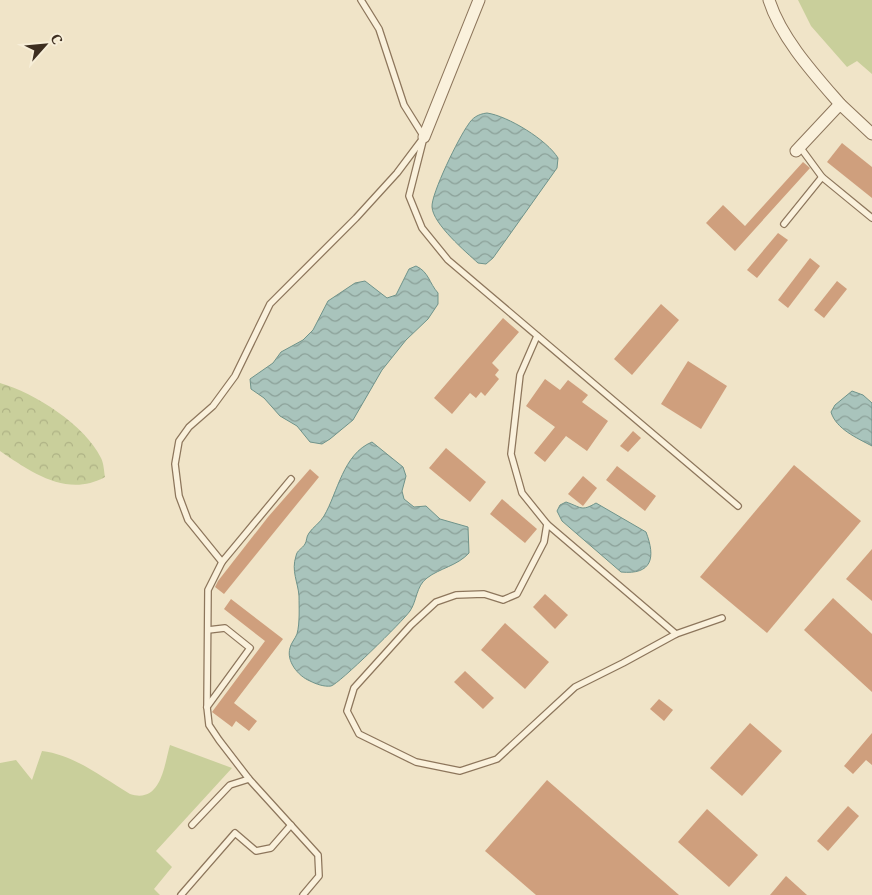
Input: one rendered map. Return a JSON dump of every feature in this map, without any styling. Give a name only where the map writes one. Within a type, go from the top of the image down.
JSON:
[{"type":"street","points":[[424,137],[479,0]]},
{"type":"street","points":[[768,0],[772,11],[793,44],[840,104],[872,134]]},
{"type":"street","points":[[798,149],[840,104]]},
{"type":"lane","points":[[361,0],[379,29],[404,105],[424,137],[409,196],[422,228],[448,260],[738,506]]},
{"type":"lane","points":[[222,562],[188,520],[179,496],[175,464],[179,441],[189,427],[213,406],[235,376],[270,304],[398,173],[424,137]]},
{"type":"lane","points":[[798,149],[822,177],[872,218]]},
{"type":"lane","points":[[784,224],[822,177]]},
{"type":"lane","points":[[537,336],[520,375],[511,454],[522,493],[547,524],[676,634]]},
{"type":"lane","points":[[291,479],[222,562],[208,590],[207,707],[209,725],[249,779],[318,855],[319,876],[303,895]]},
{"type":"lane","points":[[547,524],[544,542],[516,594],[503,600],[484,594],[456,595],[436,602],[411,625],[354,688],[346,711],[360,734],[416,762],[460,771],[497,759],[575,687],[624,664],[676,634],[722,618]]},
{"type":"lane","points":[[207,707],[250,648],[226,628],[208,630]]},
{"type":"lane","points":[[192,825],[230,785],[249,779]]},
{"type":"lane","points":[[181,895],[235,833],[256,851],[271,848],[291,825]]},
{"type":"green space","points":[[798,0],[872,0],[872,74],[857,61],[847,67],[811,26]]},
{"type":"green space","points":[[0,383],[43,402],[71,422],[94,446],[102,460],[105,477],[91,483],[63,484],[37,474],[0,451]]},
{"type":"green space","points":[[170,745],[232,768],[156,851],[172,867],[154,889],[160,895],[0,895],[0,763],[16,760],[32,780],[42,751],[54,753],[77,762],[130,794],[140,796],[148,794],[155,788],[163,772]]},
{"type":"water","points":[[487,113],[496,115],[526,130],[553,151],[558,158],[557,168],[493,258],[486,264],[478,263],[451,237],[438,221],[432,207],[436,190],[464,131],[473,118]]},
{"type":"water","points":[[416,266],[426,275],[438,293],[438,304],[428,319],[406,340],[382,370],[353,420],[330,439],[322,444],[310,442],[297,426],[280,416],[264,398],[251,389],[250,379],[273,363],[281,352],[303,340],[313,330],[328,301],[355,283],[365,281],[387,298],[396,295],[409,269]]},
{"type":"water","points":[[852,391],[863,395],[872,403],[872,446],[842,428],[831,412],[835,405]]},
{"type":"water","points":[[372,442],[403,467],[406,476],[402,491],[404,499],[414,507],[426,506],[440,519],[468,527],[469,553],[459,561],[423,581],[410,611],[396,627],[336,683],[331,686],[323,686],[301,676],[291,663],[289,653],[291,644],[297,634],[299,620],[299,596],[294,572],[295,561],[298,551],[305,544],[307,536],[324,516],[348,464],[354,455]]},
{"type":"water","points":[[566,502],[584,508],[596,503],[646,532],[651,550],[649,563],[639,571],[621,572],[562,521],[557,511],[560,505]]},
{"type":"building","points":[[842,143],[872,167],[872,198],[827,162]]},
{"type":"building","points":[[803,162],[810,168],[735,251],[706,223],[723,205],[745,226]]},
{"type":"building","points":[[778,233],[788,240],[757,278],[747,270]]},
{"type":"building","points":[[810,258],[820,266],[788,308],[778,300]]},
{"type":"building","points":[[837,281],[847,289],[824,318],[814,310]]},
{"type":"building","points":[[661,304],[679,320],[632,375],[614,359]]},
{"type":"building","points":[[503,318],[519,332],[492,363],[499,370],[495,375],[499,379],[485,396],[481,392],[476,398],[470,393],[452,414],[434,398]]},
{"type":"building","points":[[688,361],[727,386],[701,429],[661,404]]},
{"type":"building","points":[[545,379],[560,390],[568,380],[588,395],[582,402],[608,421],[587,451],[566,436],[545,462],[534,453],[555,427],[526,406]]},
{"type":"building","points":[[633,431],[641,438],[628,452],[620,446]]},
{"type":"building","points":[[446,448],[486,482],[470,502],[429,468]]},
{"type":"building","points":[[794,465],[861,521],[767,633],[700,577]]},
{"type":"building","points":[[617,466],[656,496],[645,511],[606,480]]},
{"type":"building","points":[[310,469],[319,477],[224,594],[215,587],[218,581],[268,517]]},
{"type":"building","points":[[583,476],[597,488],[583,506],[568,494]]},
{"type":"building","points":[[502,499],[537,529],[525,543],[490,514]]},
{"type":"building","points":[[872,549],[872,601],[846,579]]},
{"type":"building","points":[[545,594],[568,615],[555,629],[533,607]]},
{"type":"building","points":[[833,598],[872,634],[872,692],[804,630]]},
{"type":"building","points":[[231,599],[283,639],[234,703],[257,721],[249,731],[236,721],[232,727],[212,712],[265,641],[224,609]]},
{"type":"building","points":[[505,623],[549,662],[525,689],[481,650]]},
{"type":"building","points":[[465,671],[494,698],[483,709],[454,682]]},
{"type":"building","points":[[659,699],[673,710],[664,721],[650,709]]},
{"type":"building","points":[[750,723],[782,751],[742,796],[710,768]]},
{"type":"building","points":[[872,733],[872,765],[866,760],[853,774],[844,766]]},
{"type":"building","points":[[547,780],[679,895],[536,895],[485,851]]},
{"type":"building","points":[[848,806],[859,816],[828,851],[817,841]]},
{"type":"building","points":[[707,809],[758,855],[729,887],[678,842]]},
{"type":"building","points":[[786,876],[807,895],[770,895]]}]
